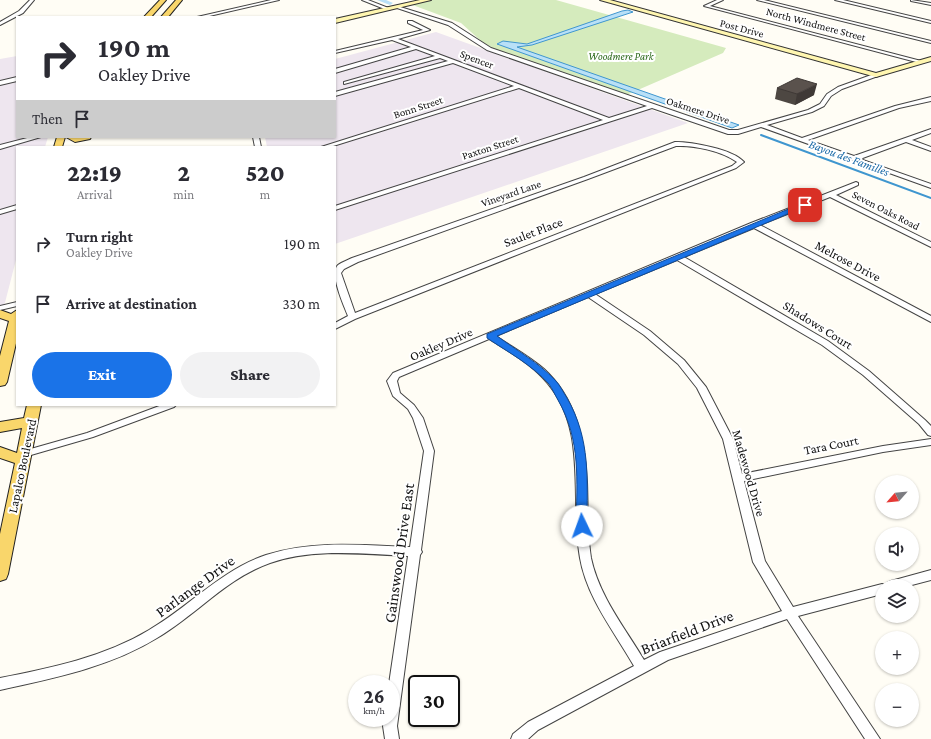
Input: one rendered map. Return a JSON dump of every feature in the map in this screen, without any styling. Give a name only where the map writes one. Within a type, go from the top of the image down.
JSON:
[{"type":"main road","points":[[148,16],[163,0]]},
{"type":"main road","points":[[169,0],[161,9],[171,9]]},
{"type":"main road","points":[[165,16],[179,0]]},
{"type":"main road","points":[[148,16],[160,16]]},
{"type":"main road","points":[[0,314],[16,316],[0,382]]},
{"type":"main road","name":"Lapalco Boulevard","points":[[0,574],[6,516],[24,457],[34,406]]},
{"type":"main road","points":[[0,427],[31,422]]},
{"type":"main road","points":[[0,452],[24,457]]},
{"type":"street","points":[[1,23],[21,12],[32,0]]},
{"type":"street","points":[[203,16],[276,0]]},
{"type":"street","points":[[364,0],[389,9]]},
{"type":"street","points":[[336,21],[428,0]]},
{"type":"street","name":"Post Drive","points":[[603,0],[876,75]]},
{"type":"street","name":"North Windmere Street","points":[[721,0],[706,6],[922,62]]},
{"type":"street","points":[[759,0],[931,42]]},
{"type":"street","points":[[837,0],[931,22]]},
{"type":"street","points":[[913,0],[931,4]]},
{"type":"street","points":[[410,4],[455,20]]},
{"type":"street","name":"Oakmere Drive","points":[[399,7],[456,28],[485,46],[499,52],[728,132],[738,132],[763,126],[817,108],[840,88],[876,75],[931,59]]},
{"type":"street","points":[[432,18],[435,16],[445,16]]},
{"type":"street","points":[[336,52],[428,30],[410,22]]},
{"type":"street","points":[[1,23],[10,23]]},
{"type":"street","name":"Oakmere Drive","points":[[466,27],[481,41],[499,52]]},
{"type":"street","name":"Spencer","points":[[392,38],[607,119]]},
{"type":"street","points":[[336,71],[416,47]]},
{"type":"street","points":[[346,83],[440,56]]},
{"type":"street","points":[[336,94],[453,61]]},
{"type":"street","points":[[0,83],[16,79]]},
{"type":"street","name":"Bonn Street","points":[[327,146],[519,86]]},
{"type":"street","points":[[802,140],[897,107],[931,99]]},
{"type":"street","name":"Paxton Street","points":[[336,208],[651,106]]},
{"type":"street","points":[[763,126],[931,186]]},
{"type":"street","points":[[853,159],[931,132]]},
{"type":"street","points":[[0,147],[34,138]]},
{"type":"street","points":[[907,140],[931,149]]},
{"type":"street","name":"Saulet Place","points":[[336,326],[734,167],[741,162],[738,159],[710,148],[691,143]]},
{"type":"street","name":"Vineyard Lane","points":[[352,318],[337,273],[341,267],[355,260],[586,178],[675,144],[691,143]]},
{"type":"street","name":"Oakley Drive","points":[[392,381],[396,376],[678,256],[856,184]]},
{"type":"street","name":"Seven Oaks Road","points":[[831,195],[931,245]]},
{"type":"street","points":[[0,212],[16,207]]},
{"type":"street","points":[[0,217],[16,213]]},
{"type":"street","name":"Melrose Drive","points":[[754,225],[931,319]]},
{"type":"street","name":"Shadows Court","points":[[678,256],[843,355],[922,422],[931,433]]},
{"type":"street","name":"Madewood Drive","points":[[589,294],[647,333],[685,367],[701,387],[728,439],[759,562],[790,613],[873,739]]},
{"type":"street","points":[[0,308],[16,304]]},
{"type":"street","points":[[490,336],[536,368],[553,383],[571,415],[579,437],[582,465],[580,512],[584,552],[592,584],[641,667]]},
{"type":"street","name":"Gainswood Drive East","points":[[392,381],[396,394],[411,407],[418,418],[429,451],[416,552],[390,726],[392,739]]},
{"type":"street","points":[[24,457],[90,435],[168,406]]},
{"type":"street","name":"Tara Court","points":[[737,479],[883,449],[931,442]]},
{"type":"street","name":"Parlange Drive","points":[[0,684],[85,664],[120,651],[152,635],[179,618],[234,575],[270,558],[300,552],[342,550],[416,552]]},
{"type":"street","points":[[916,579],[931,575]]},
{"type":"street","name":"Briarfield Drive","points":[[518,739],[533,726],[664,656],[790,613],[875,590]]},
{"type":"shaded area","points":[[436,32],[688,123],[336,244],[336,146],[267,146],[265,138],[336,138],[336,59]]},
{"type":"shaded area","points":[[16,56],[16,138],[48,138],[45,146],[16,146],[16,260],[0,322],[0,59]]},
{"type":"green space","name":"Woodmere Park","points":[[428,0],[556,0],[726,48],[723,53],[624,96],[499,52],[481,41],[461,23],[410,4]]},
{"type":"water","points":[[628,10],[633,12],[532,45],[517,47],[739,125],[732,128],[497,44],[503,41],[527,44]]},
{"type":"building","points":[[797,78],[817,84],[797,94],[777,88]]},
{"type":"waterway","points":[[380,0],[390,3]]},
{"type":"waterway","name":"Bayou des Familles","points":[[761,135],[931,198]]},
{"type":"route","points":[[582,526],[580,512],[582,465],[579,437],[563,398],[553,383],[536,368],[490,336],[805,205]]}]
